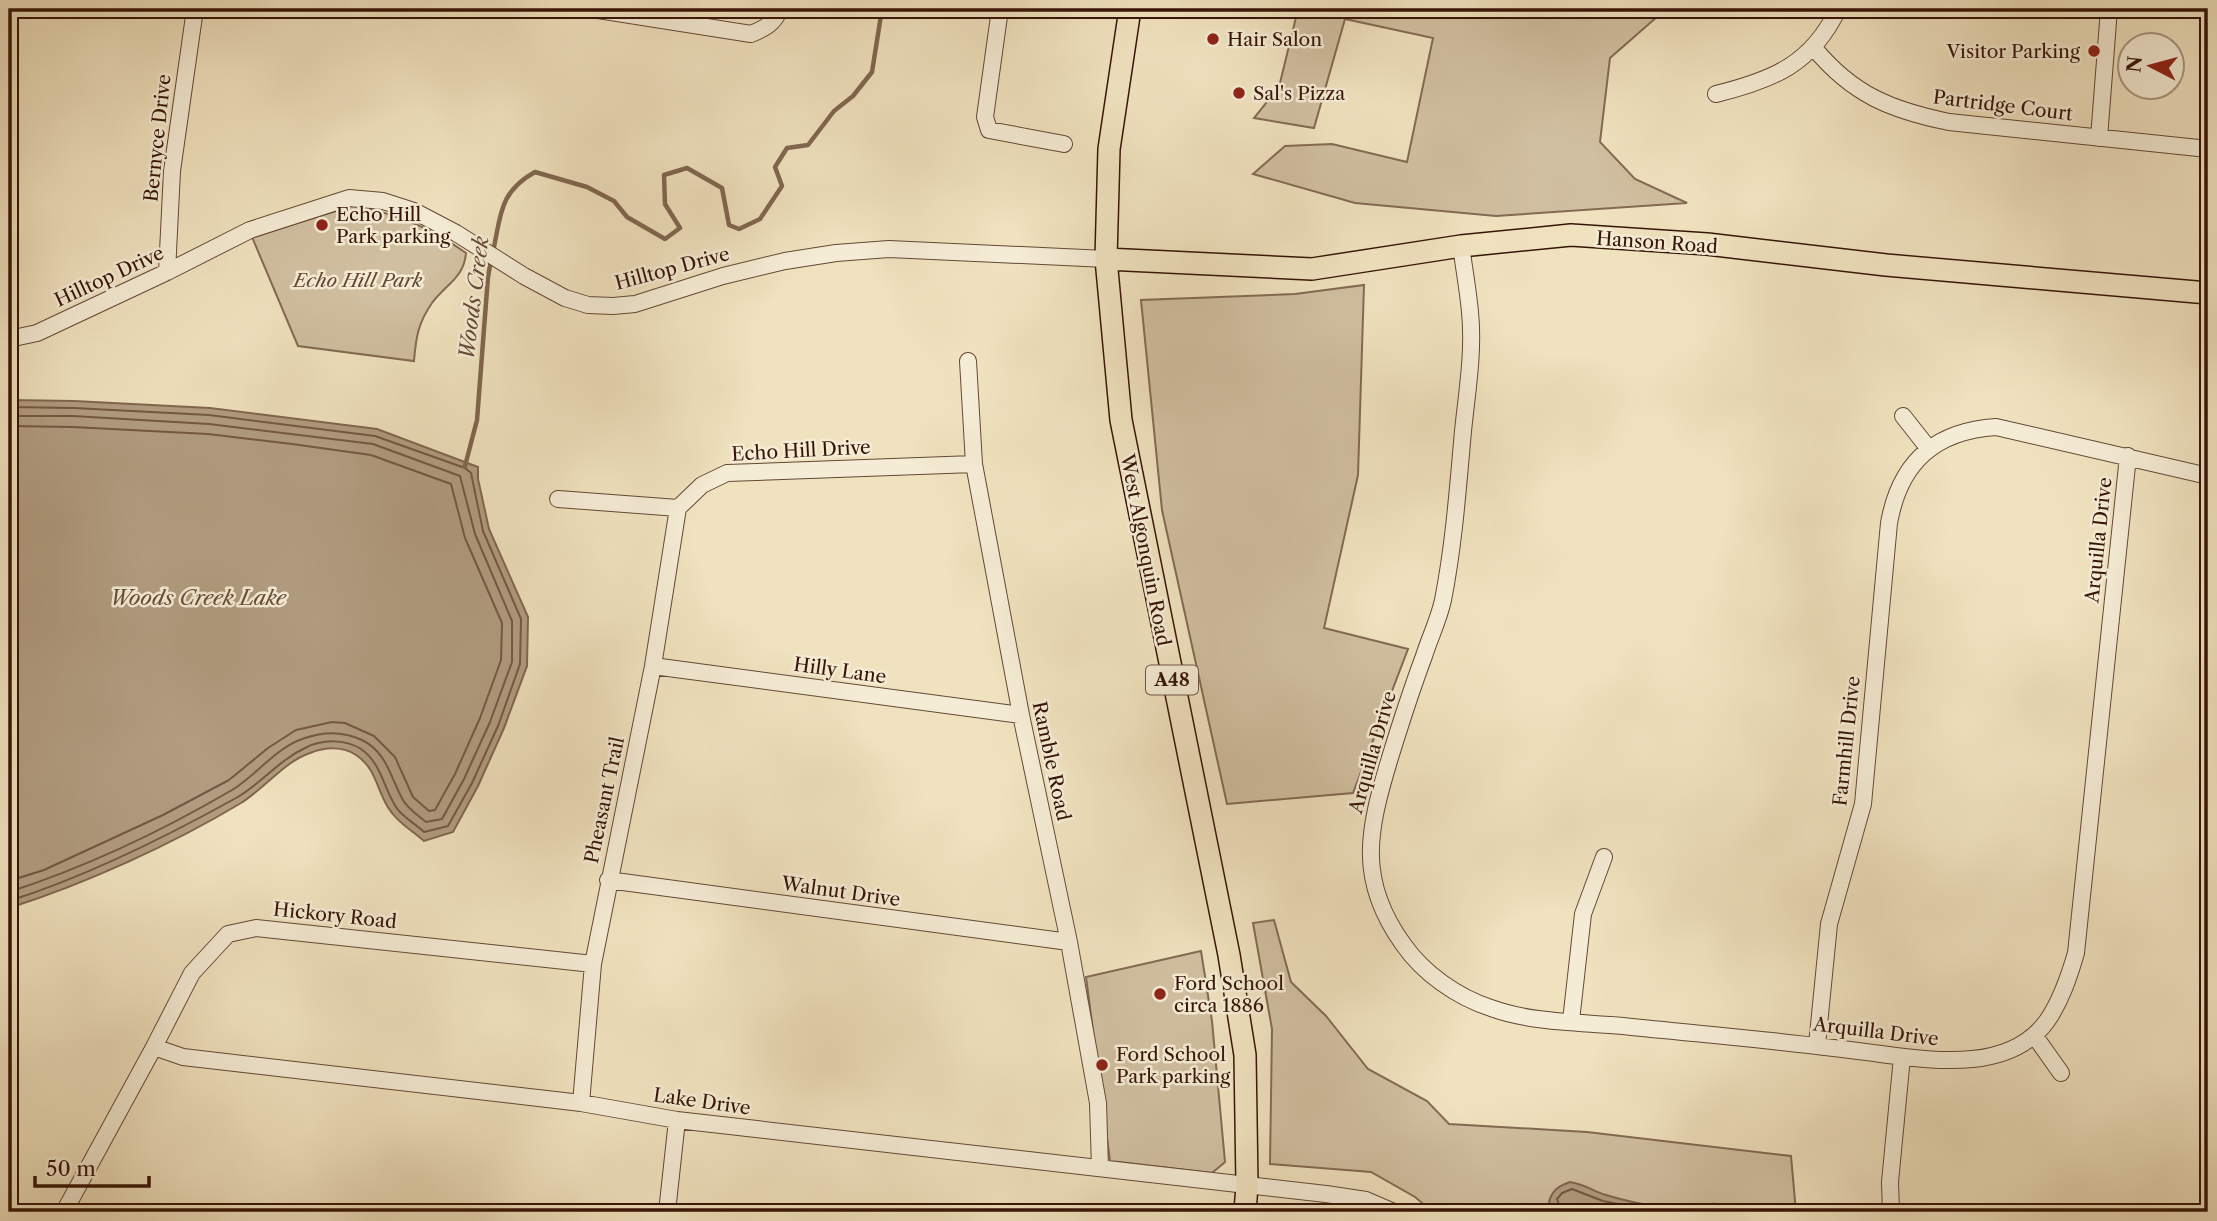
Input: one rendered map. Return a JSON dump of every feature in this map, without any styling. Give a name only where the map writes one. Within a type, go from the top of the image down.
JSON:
[{"type":"main road","name":"West Algonquin Road","points":[[1130,9],[1109,149],[1106,259],[1121,420],[1229,955],[1245,1055],[1245,1212]]},
{"type":"main road","name":"Hanson Road","points":[[1106,259],[1312,269],[1461,246],[1571,235],[1707,244],[1885,265],[2208,293]]},
{"type":"street","name":"Bernyce Drive","points":[[167,272],[172,171],[194,9]]},
{"type":"street","points":[[593,9],[751,34],[767,28],[780,9]]},
{"type":"street","points":[[1000,9],[985,117],[989,130],[1064,145]]},
{"type":"street","points":[[1716,94],[1745,87],[1778,74],[1814,48],[1838,9]]},
{"type":"street","points":[[2099,138],[2109,9]]},
{"type":"street","name":"Partridge Court","points":[[1814,48],[1832,70],[1854,88],[1885,105],[1913,115],[1949,122],[2208,149]]},
{"type":"street","name":"Hilltop Drive","points":[[9,339],[37,333],[167,272],[250,229],[340,200],[366,198],[414,211],[565,298],[588,305],[635,304],[723,276],[785,261],[836,253],[889,249],[1106,259]]},
{"type":"street","name":"Arquilla Drive","points":[[1461,246],[1471,314],[1470,362],[1451,554],[1441,608],[1403,713],[1375,805],[1369,851],[1381,904],[1394,932],[1413,958],[1440,981],[1494,1010],[1571,1021],[1817,1045],[1935,1060],[1976,1059],[2020,1045],[2034,1035],[2056,1005],[2068,981],[2076,953],[2128,456]]},
{"type":"street","name":"Ramble Road","points":[[968,361],[974,464],[1021,715],[1069,942],[1098,1103],[1100,1168]]},
{"type":"street","points":[[1902,416],[1929,449]]},
{"type":"street","name":"Farmhill Drive","points":[[1817,1045],[1829,924],[1863,804],[1892,508],[1904,476],[1929,449],[1946,438],[1996,427],[2208,476]]},
{"type":"street","name":"Echo Hill Drive","points":[[678,508],[702,485],[727,473],[974,464]]},
{"type":"street","points":[[558,499],[678,508]]},
{"type":"street","name":"Pheasant Trail","points":[[581,1103],[593,964],[653,666],[678,508]]},
{"type":"street","name":"Hilly Lane","points":[[653,666],[1021,715]]},
{"type":"street","points":[[1571,1021],[1583,914],[1604,857]]},
{"type":"street","name":"Walnut Drive","points":[[608,880],[1069,942]]},
{"type":"street","name":"Hickory Road","points":[[64,1212],[192,973],[228,934],[256,928],[593,964]]},
{"type":"street","points":[[2034,1035],[2061,1073]]},
{"type":"street","name":"Lake Drive","points":[[154,1047],[183,1057],[581,1103],[677,1120],[1366,1200],[1394,1212]]},
{"type":"street","points":[[1891,1212],[1890,1182],[1902,1057]]},
{"type":"street","points":[[667,1212],[677,1120]]},
{"type":"green space","points":[[1298,9],[1666,9],[1610,58],[1600,142],[1635,179],[1687,203],[1496,216],[1355,203],[1253,174],[1285,146],[1332,144],[1407,162],[1433,38],[1345,19],[1314,128],[1254,118],[1279,87]]},
{"type":"green space","name":"Echo Hill Park","points":[[355,205],[413,223],[466,253],[462,269],[432,303],[424,317],[417,337],[414,361],[298,346],[252,237]]},
{"type":"green space","points":[[1364,285],[1358,475],[1324,628],[1408,649],[1353,793],[1227,804],[1162,510],[1141,300],[1295,294]]},
{"type":"green space","points":[[1274,920],[1291,982],[1326,1016],[1368,1069],[1427,1101],[1449,1124],[1587,1132],[1791,1156],[1796,1212],[1433,1212],[1415,1197],[1371,1172],[1270,1164],[1272,1029],[1253,923]]},
{"type":"green space","points":[[1201,951],[1212,1021],[1225,1162],[1212,1173],[1110,1161],[1086,977]]},
{"type":"water","name":"Woods Creek Lake","points":[[9,400],[210,408],[377,429],[478,467],[489,529],[528,617],[527,666],[504,728],[478,786],[453,832],[424,841],[392,813],[369,767],[363,761],[345,750],[322,750],[292,762],[241,803],[158,848],[98,875],[9,908]]},
{"type":"water","points":[[1570,1182],[1646,1205],[1679,1208],[1722,1204],[1738,1212],[1556,1212],[1549,1202],[1550,1198],[1556,1189]]},
{"type":"waterway","name":"Woods Creek","points":[[493,252],[500,216],[508,196],[535,172],[587,187],[614,201],[627,217],[665,239],[680,228],[665,204],[664,175],[687,168],[722,188],[729,225],[739,229],[760,219],[782,186],[775,167],[787,148],[808,145],[834,111],[853,96],[872,72],[882,9]]},
{"type":"waterway","name":"Woods Creek","points":[[465,466],[477,420],[491,260]]},
{"type":"place","name":"Hair Salon","points":[[1213,39]]},
{"type":"place","name":"Visitor Parking","points":[[2094,51]]},
{"type":"place","name":"Sal's Pizza","points":[[1239,93]]},
{"type":"place","name":"Echo Hill Park parking","points":[[322,225]]},
{"type":"place","name":"Ford School circa 1886","points":[[1160,994]]},
{"type":"place","name":"Ford School Park parking","points":[[1102,1065]]}]
